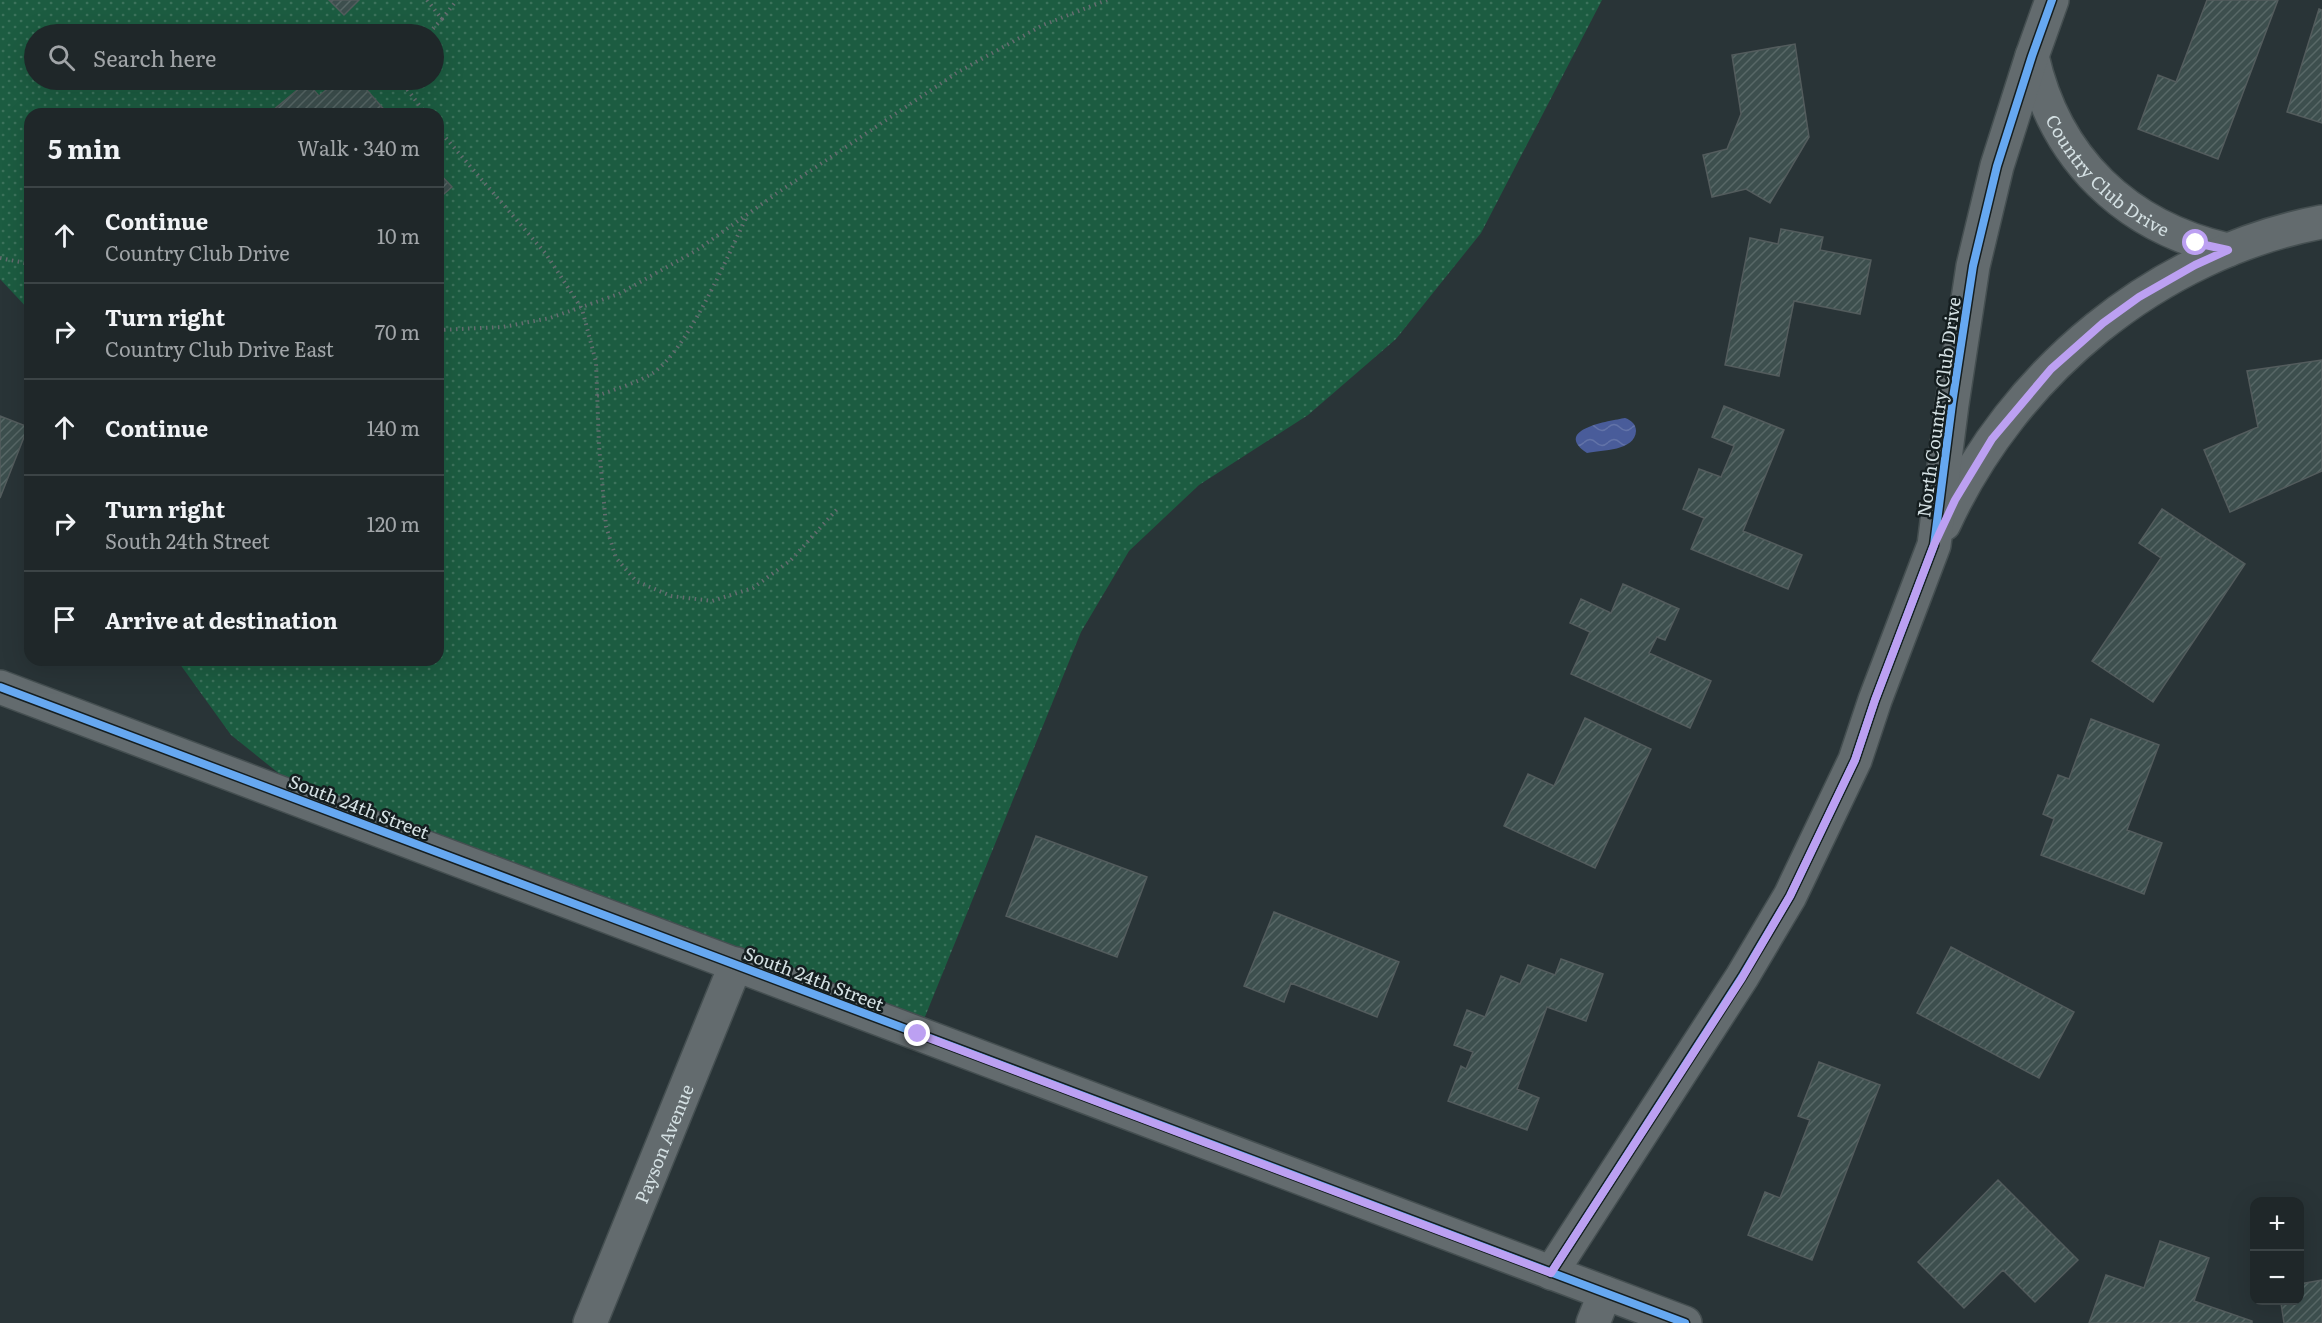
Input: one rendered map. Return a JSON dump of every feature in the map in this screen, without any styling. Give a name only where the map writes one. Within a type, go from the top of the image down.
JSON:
[{"type":"street","name":"North Country Club Drive","points":[[1551,1273],[1742,978],[1790,896],[1855,760],[1875,700],[1934,545],[1973,266],[1996,166],[2052,0]]},
{"type":"street","name":"Country Club Drive","points":[[2032,56],[2038,85],[2059,130],[2074,154],[2111,194],[2164,230],[2196,243],[2228,250]]},
{"type":"street","points":[[1934,545],[1955,500],[1992,439],[2051,369],[2103,323],[2139,297],[2195,265],[2228,250],[2302,226],[2322,222]]},
{"type":"street","name":"South 24th Street","points":[[0,687],[1685,1323]]},
{"type":"street","name":"Payson Avenue","points":[[590,1323],[736,964]]},
{"type":"street","points":[[1593,1323],[1605,1293]]},
{"type":"path","points":[[428,0],[441,19]]},
{"type":"path","points":[[437,24],[457,0]]},
{"type":"path","points":[[444,330],[503,327],[550,318],[582,309],[619,294],[698,250],[958,72],[1043,25],[1107,0]]},
{"type":"path","points":[[408,90],[421,108]]},
{"type":"path","points":[[444,136],[546,254],[582,309],[596,362],[599,446],[606,526],[616,558],[636,581],[671,596],[712,602],[753,588],[791,560],[839,507]]},
{"type":"path","points":[[597,396],[652,373],[676,352],[748,214]]},
{"type":"path","points":[[0,258],[24,263]]},
{"type":"green space","points":[[0,0],[1602,0],[1481,233],[1396,339],[1308,415],[1199,485],[1129,551],[1081,632],[918,1034],[322,808],[231,735],[181,666],[444,666],[444,108],[24,108],[24,305],[0,279]]},
{"type":"water","points":[[1625,418],[1633,423],[1636,431],[1634,438],[1624,446],[1587,453],[1578,445],[1576,438],[1580,432],[1597,424]]},
{"type":"building","points":[[329,0],[359,0],[344,15]]},
{"type":"building","points":[[2207,0],[2278,0],[2218,159],[2138,129],[2158,75],[2176,82]]},
{"type":"building","points":[[2319,9],[2322,10],[2322,123],[2287,112]]},
{"type":"building","points":[[1795,44],[1809,137],[1770,203],[1746,189],[1712,197],[1703,155],[1727,149],[1741,114],[1732,55]]},
{"type":"building","points":[[297,90],[314,90],[319,96],[326,90],[367,90],[383,108],[276,108]]},
{"type":"building","points":[[444,178],[452,187],[444,194]]},
{"type":"building","points":[[1781,229],[1823,237],[1820,250],[1871,260],[1860,314],[1794,301],[1779,376],[1725,365],[1750,238],[1778,244]]},
{"type":"building","points":[[2322,360],[2322,471],[2230,512],[2204,450],[2258,427],[2247,371]]},
{"type":"building","points":[[1724,406],[1784,430],[1743,531],[1802,555],[1788,589],[1691,549],[1704,518],[1683,509],[1699,469],[1721,477],[1734,446],[1712,437]]},
{"type":"building","points":[[0,416],[24,425],[24,437],[0,498]]},
{"type":"building","points":[[2162,509],[2245,564],[2153,702],[2092,661],[2161,558],[2139,543]]},
{"type":"building","points":[[1623,584],[1679,609],[1665,640],[1657,637],[1649,653],[1711,681],[1690,728],[1571,674],[1590,632],[1570,623],[1581,599],[1611,613]]},
{"type":"building","points":[[1585,718],[1651,749],[1595,868],[1504,826],[1528,774],[1554,786]]},
{"type":"building","points":[[2091,719],[2159,745],[2127,830],[2162,843],[2144,894],[2041,855],[2054,819],[2043,814],[2058,775],[2069,779]]},
{"type":"building","points":[[1036,836],[1147,877],[1117,957],[1006,916]]},
{"type":"building","points":[[1274,912],[1399,962],[1377,1017],[1291,983],[1284,1002],[1244,986]]},
{"type":"building","points":[[1951,947],[2074,1012],[2039,1078],[1917,1013]]},
{"type":"building","points":[[1561,959],[1603,974],[1586,1021],[1547,1007],[1517,1089],[1539,1098],[1527,1130],[1448,1101],[1461,1066],[1466,1069],[1473,1052],[1454,1045],[1467,1010],[1485,1017],[1501,976],[1520,984],[1528,965],[1555,975]]},
{"type":"building","points":[[1819,1062],[1880,1085],[1812,1260],[1748,1235],[1765,1192],[1780,1198],[1810,1120],[1798,1116]]},
{"type":"building","points":[[1998,1180],[2078,1260],[2035,1302],[2003,1270],[1964,1308],[1918,1262]]},
{"type":"building","points":[[2160,1241],[2209,1258],[2194,1301],[2252,1321],[2252,1323],[2089,1323],[2106,1275],[2144,1288]]},
{"type":"building","points":[[2322,1280],[2322,1323],[2284,1323],[2281,1305],[2304,1305],[2304,1283]]},
{"type":"cycle path","points":[[1551,1273],[1742,977],[1790,896],[1855,760],[1875,700],[1934,545],[1973,266],[1997,166],[2052,0]]},
{"type":"cycle path","points":[[0,687],[1685,1323]]},
{"type":"route","points":[[918,1034],[1551,1273],[1742,978],[1790,896],[1855,760],[1875,700],[1934,545],[1955,500],[1992,439],[2051,369],[2103,323],[2139,297],[2195,265],[2228,250],[2196,243]]}]
